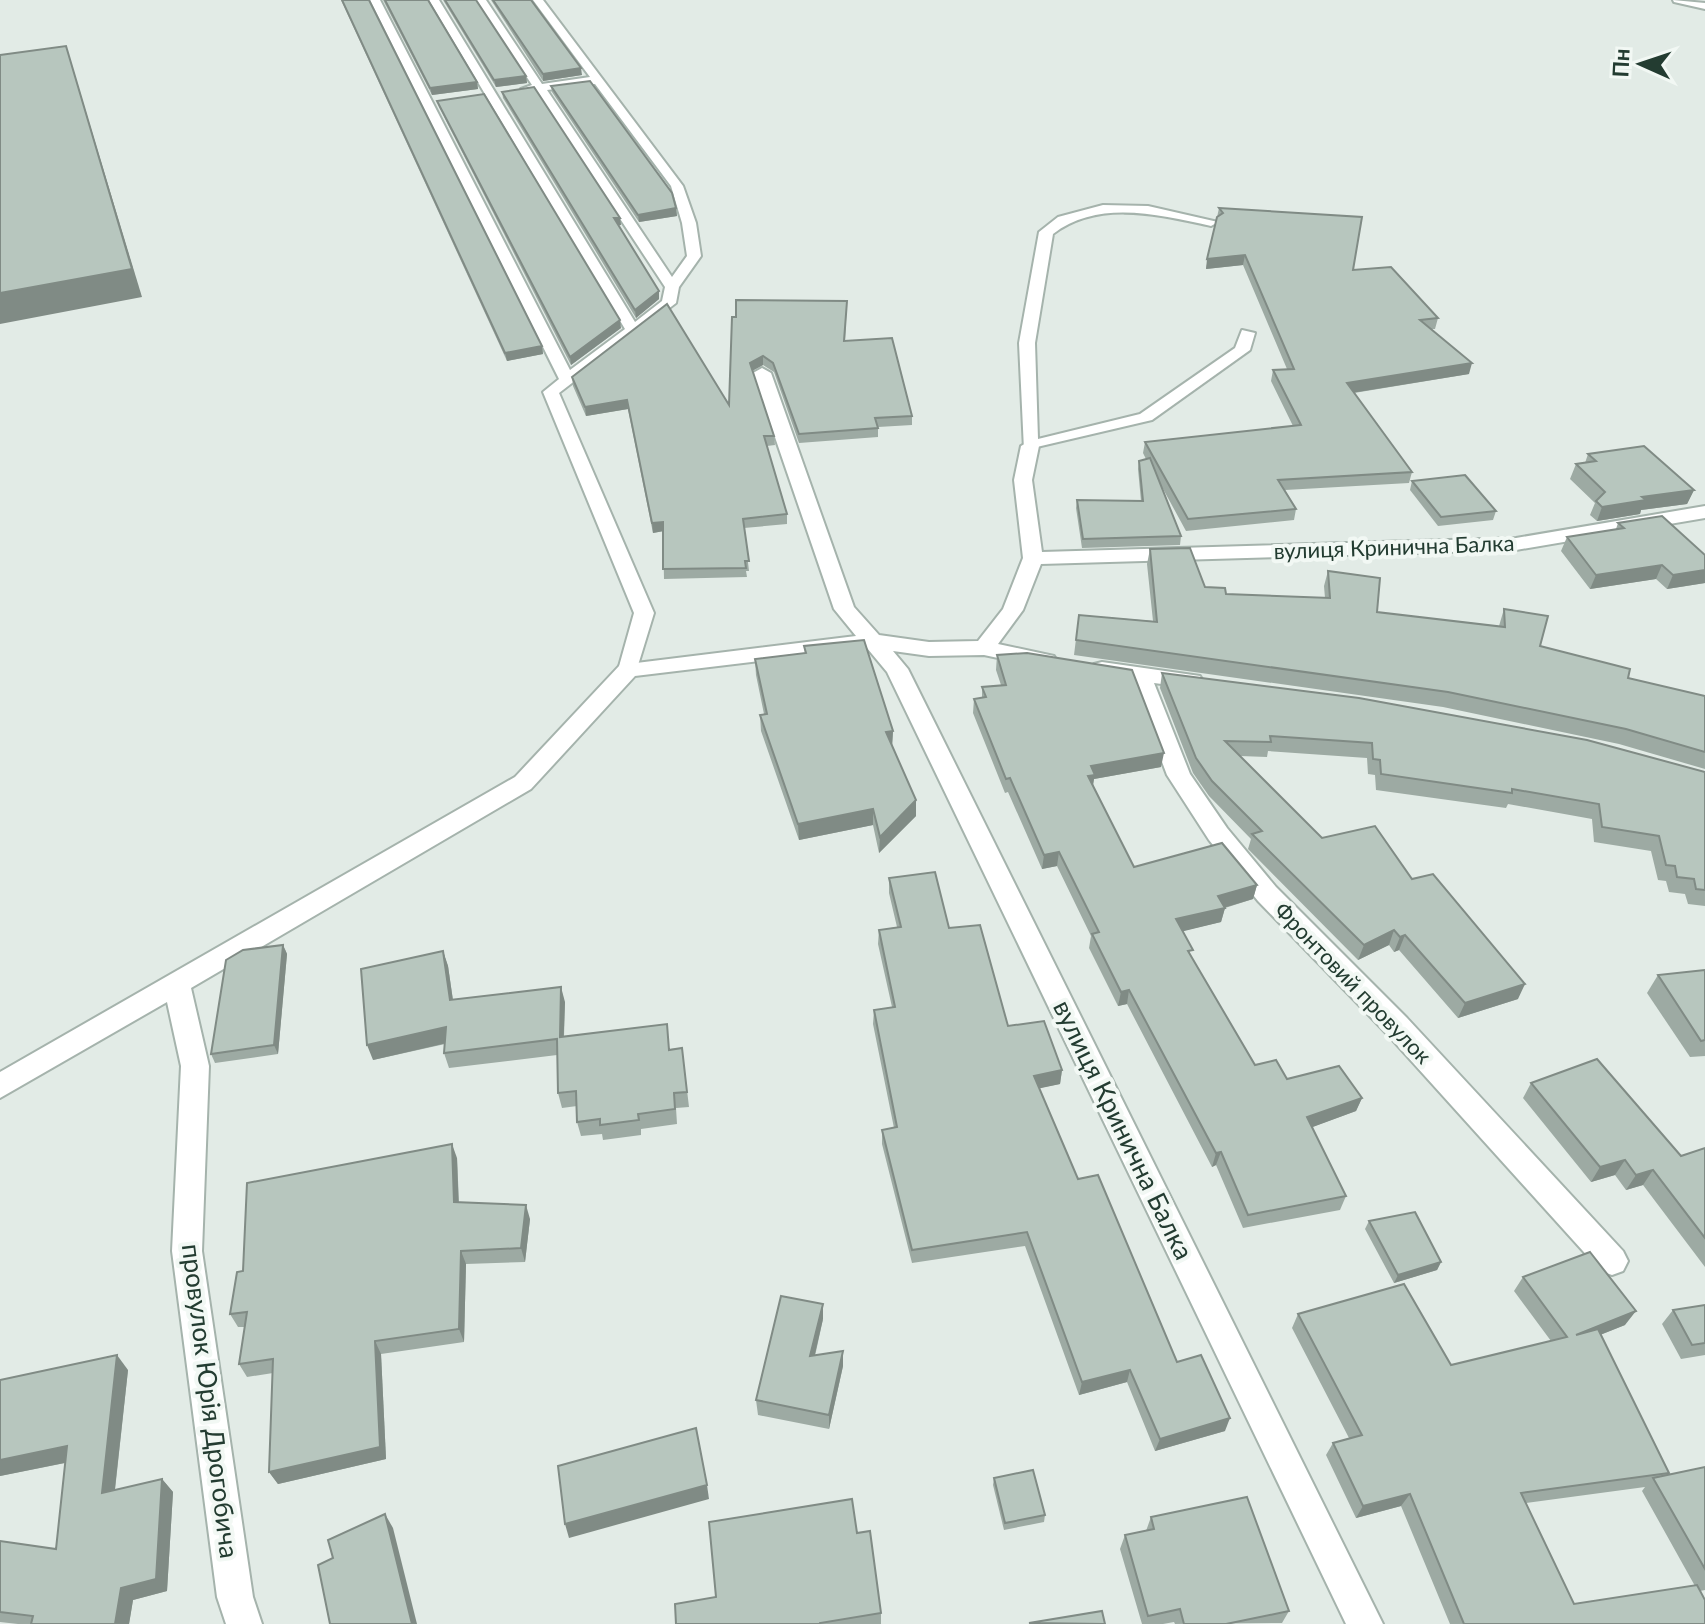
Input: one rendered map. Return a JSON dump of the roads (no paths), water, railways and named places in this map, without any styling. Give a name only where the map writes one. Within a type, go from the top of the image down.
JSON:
[{"type":"street","name":"вулиця Кринична Балка","points":[[762,373],[844,609],[897,669],[1365,1624]]},
{"type":"street","points":[[984,648],[1013,610],[1033,558],[1023,480],[1030,446]]},
{"type":"street","name":"вулиця Кринична Балка","points":[[1033,558],[1516,544],[1705,512]]},
{"type":"street","points":[[0,1086],[523,783],[628,670],[872,641],[929,649],[984,648],[1079,667],[1217,685]]},
{"type":"street","name":"Фронтовий провулок","points":[[1140,674],[1179,775],[1218,834],[1267,894],[1397,1026],[1612,1261]]},
{"type":"street","name":"провулок Юрія Дрогобича","points":[[177,986],[195,1066],[187,1251],[235,1597],[244,1624]]},
{"type":"lane","points":[[375,0],[433,101],[567,379]]},
{"type":"lane","points":[[434,0],[496,93],[633,331]]},
{"type":"lane","points":[[481,0],[672,287]]},
{"type":"lane","points":[[538,0],[677,186],[689,223],[694,256],[672,287],[669,303],[551,392],[644,613],[628,670]]},
{"type":"lane","points":[[1678,0],[1705,6]]},
{"type":"lane","points":[[496,93],[597,80]]},
{"type":"lane","points":[[1211,222],[1174,214],[1110,210],[1077,214],[1046,232],[1027,343],[1030,446],[1146,417],[1242,350],[1247,333]]}]
